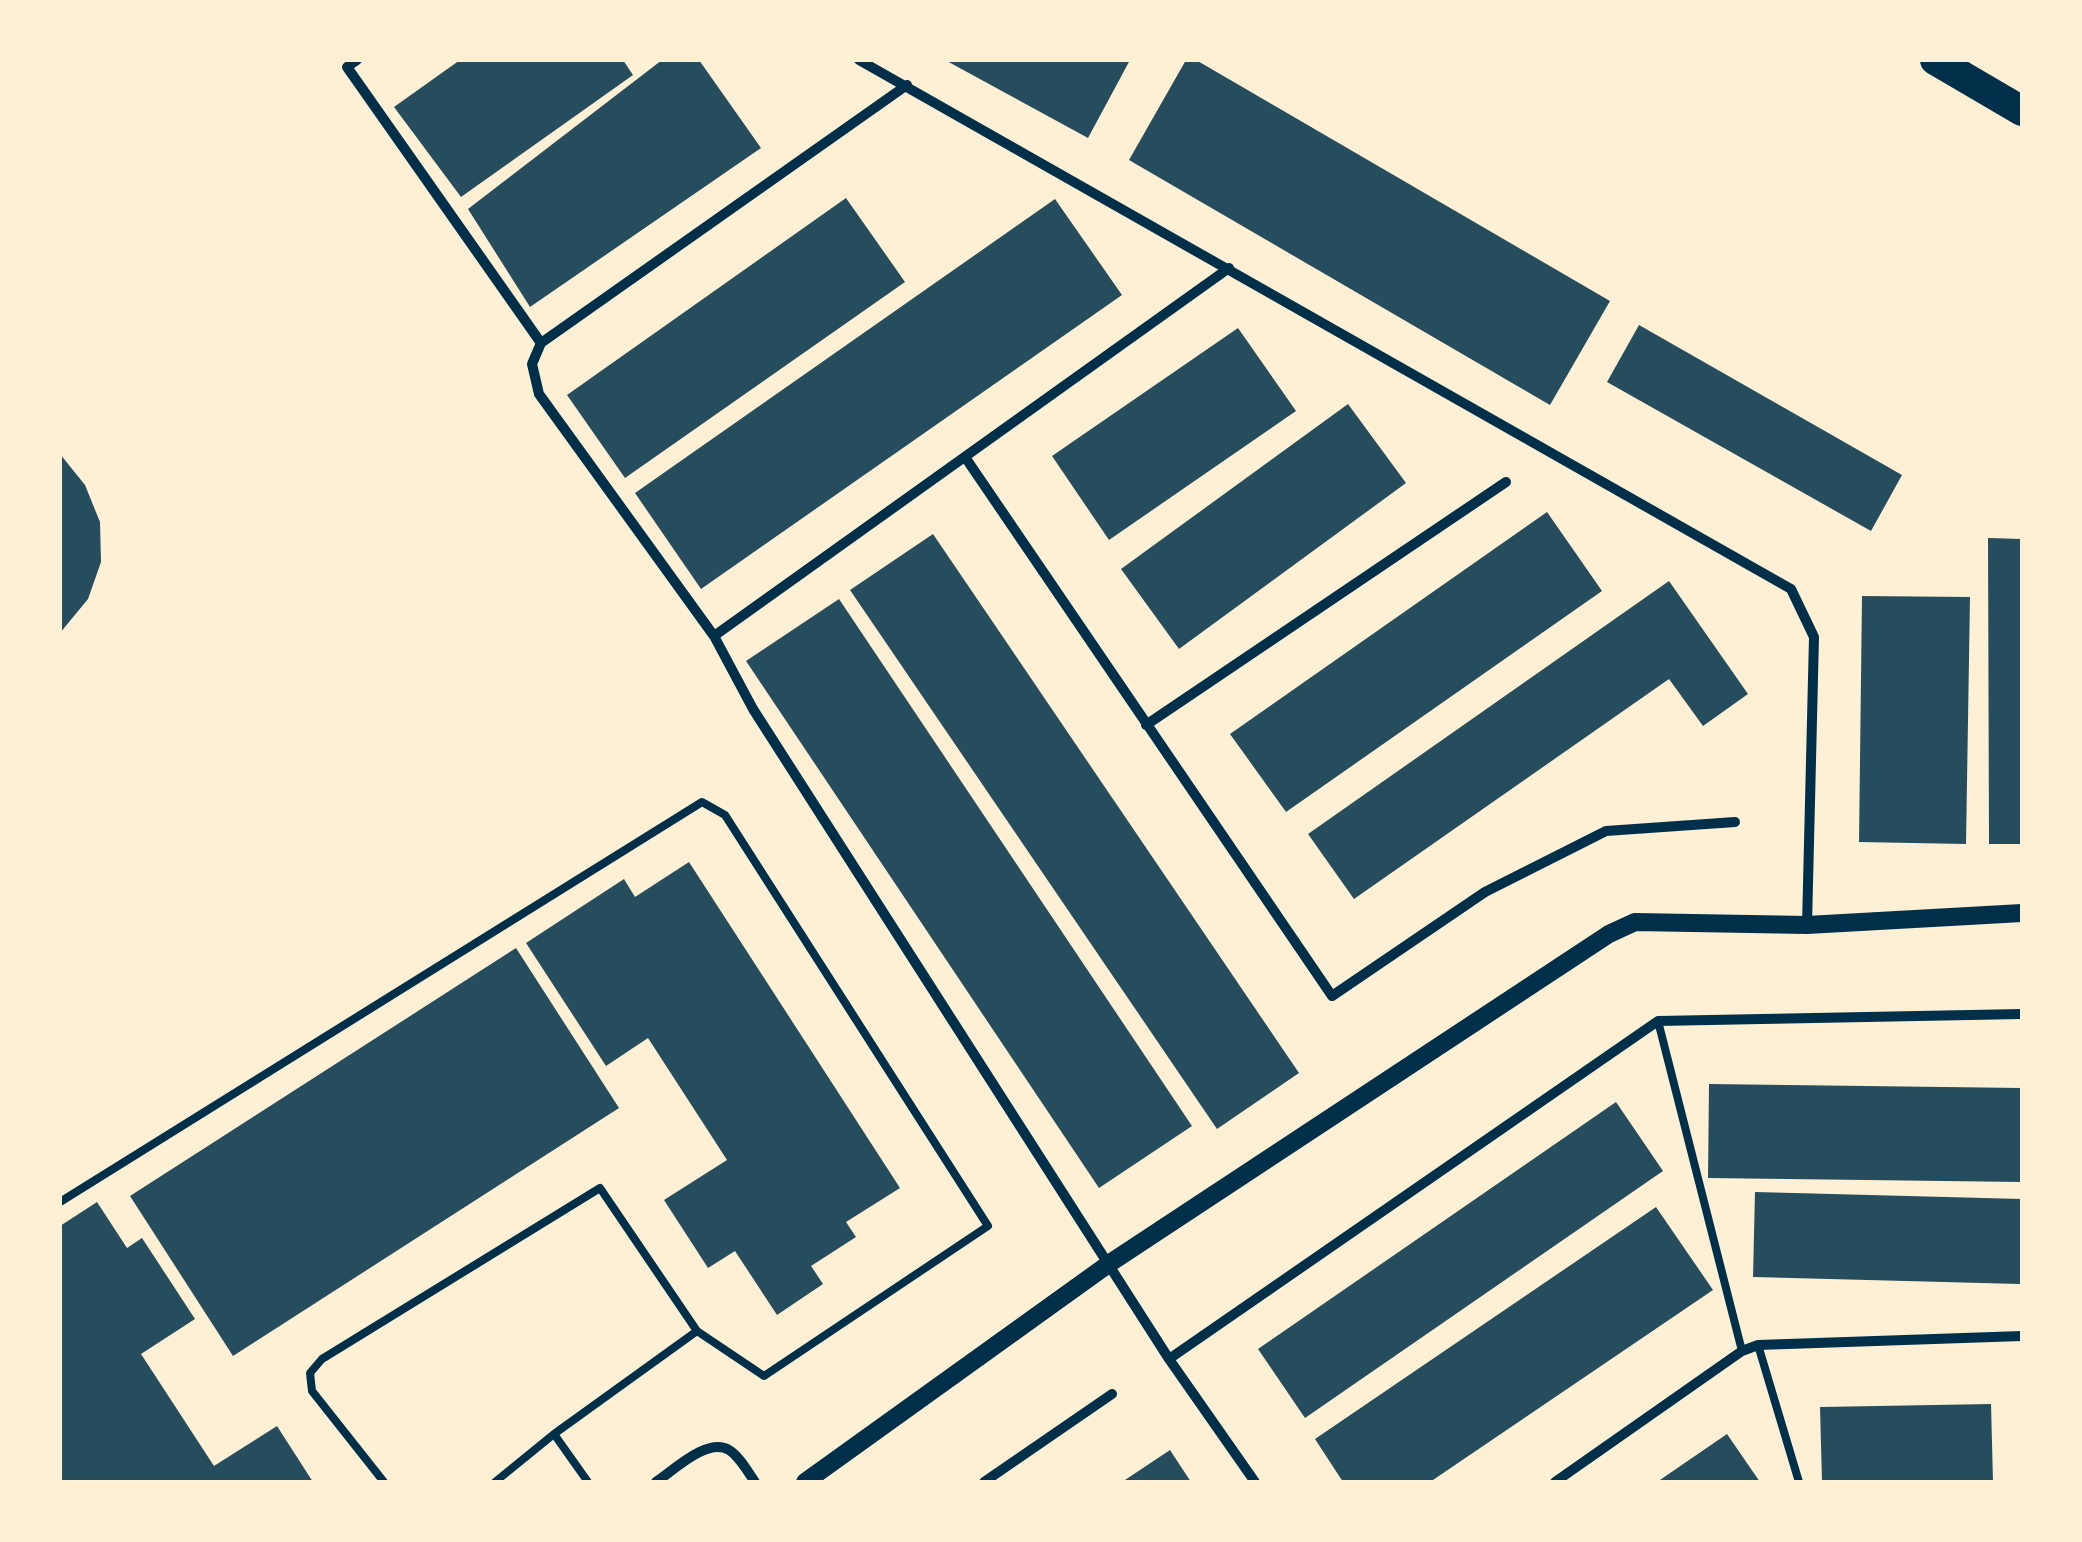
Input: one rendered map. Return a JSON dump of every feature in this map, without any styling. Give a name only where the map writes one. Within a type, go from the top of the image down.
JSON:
[{"type":"highway","points":[[1935,60],[2022,110]]},
{"type":"street","points":[[357,60],[347,67],[541,343]]},
{"type":"street","points":[[858,60],[1791,589],[1814,637],[1807,925]]},
{"type":"street","points":[[907,85],[541,343],[532,364],[540,394],[714,636],[753,710],[1169,1358],[1255,1482]]},
{"type":"street","points":[[714,636],[1228,268]]},
{"type":"street","points":[[965,456],[1332,996],[1485,892],[1606,831],[1735,822]]},
{"type":"street","points":[[1146,725],[1506,482]]},
{"type":"street","points":[[805,1482],[1110,1263],[1610,934],[1635,922],[1807,925],[2022,913]]},
{"type":"street","points":[[1169,1358],[1658,1021],[2022,1014]]},
{"type":"street","points":[[1555,1482],[1742,1351],[1758,1345],[2022,1336]]},
{"type":"street","points":[[984,1482],[1112,1394]]},
{"type":"street","points":[[656,1482],[703,1450],[718,1447],[728,1450],[756,1482]]},
{"type":"lane","points":[[60,1202],[702,802],[725,815],[988,1226],[764,1376],[697,1332],[600,1188],[322,1359],[310,1372],[312,1391],[384,1482]]},
{"type":"lane","points":[[1658,1021],[1742,1351]]},
{"type":"lane","points":[[495,1482],[554,1434],[697,1332]]},
{"type":"lane","points":[[1758,1345],[1799,1482]]},
{"type":"lane","points":[[554,1434],[588,1482]]},
{"type":"building","points":[[460,60],[623,60],[633,75],[461,197],[394,107]]},
{"type":"building","points":[[662,60],[699,60],[761,148],[530,307],[468,209]]},
{"type":"building","points":[[945,60],[1130,60],[1088,138]]},
{"type":"building","points":[[1186,60],[1196,60],[1610,301],[1550,405],[1129,160]]},
{"type":"building","points":[[846,198],[905,282],[625,478],[567,395]]},
{"type":"building","points":[[1055,199],[1122,295],[701,589],[635,493]]},
{"type":"building","points":[[1639,325],[1902,475],[1871,531],[1607,382]]},
{"type":"building","points":[[1238,328],[1296,411],[1109,540],[1052,456]]},
{"type":"building","points":[[1348,404],[1406,483],[1179,649],[1121,569]]},
{"type":"building","points":[[60,454],[85,485],[100,522],[101,562],[88,599],[60,633]]},
{"type":"building","points":[[1547,512],[1602,591],[1286,812],[1230,734]]},
{"type":"building","points":[[933,534],[1299,1073],[1217,1129],[850,590]]},
{"type":"building","points":[[1988,538],[2022,539],[2022,844],[1989,844]]},
{"type":"building","points":[[1669,581],[1748,694],[1703,726],[1669,679],[1354,899],[1308,834]]},
{"type":"building","points":[[1862,596],[1970,597],[1966,844],[1859,842]]},
{"type":"building","points":[[839,599],[1192,1126],[1099,1188],[746,661]]},
{"type":"building","points":[[689,862],[900,1188],[846,1222],[856,1237],[811,1266],[823,1284],[777,1315],[735,1251],[708,1268],[664,1200],[727,1160],[648,1038],[606,1066],[526,943],[624,879],[635,897]]},
{"type":"building","points":[[516,948],[619,1108],[233,1356],[130,1196]]},
{"type":"building","points":[[1709,1084],[2022,1088],[2022,1182],[1708,1178]]},
{"type":"building","points":[[1616,1102],[1663,1171],[1305,1418],[1258,1349]]},
{"type":"building","points":[[1755,1192],[2022,1199],[2020,1284],[1753,1277]]},
{"type":"building","points":[[97,1202],[127,1248],[142,1238],[195,1319],[141,1354],[214,1466],[277,1426],[313,1482],[60,1482],[60,1226]]},
{"type":"building","points":[[1656,1207],[1713,1290],[1430,1482],[1343,1482],[1315,1439]]},
{"type":"building","points":[[1991,1404],[1993,1482],[1822,1482],[1820,1407]]},
{"type":"building","points":[[1727,1434],[1760,1482],[1657,1482]]},
{"type":"building","points":[[1170,1450],[1191,1482],[1122,1482]]}]
